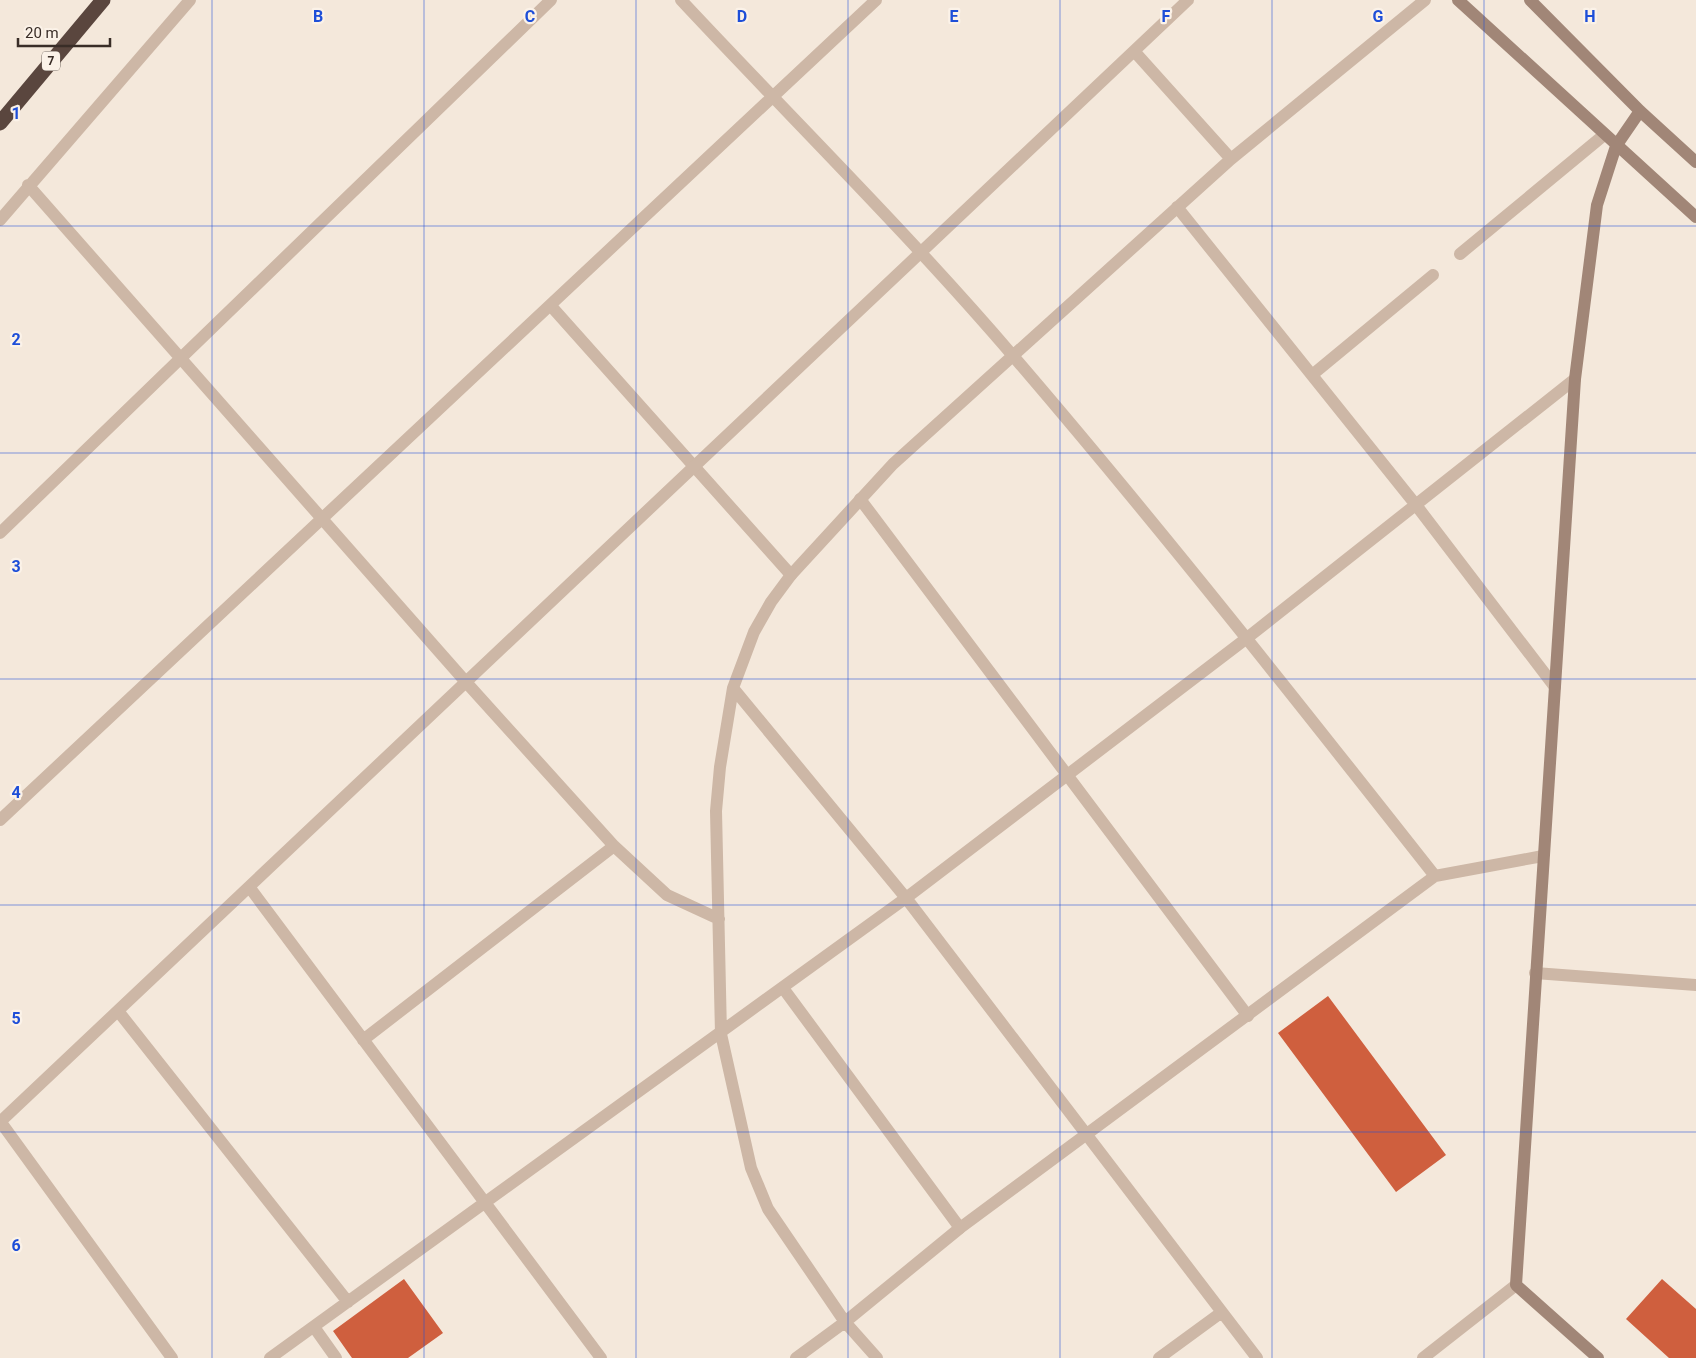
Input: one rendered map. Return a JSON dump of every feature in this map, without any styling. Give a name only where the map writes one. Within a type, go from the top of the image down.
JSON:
[{"type":"highway","name":"7","points":[[0,123],[103,0]]},
{"type":"street","points":[[0,220],[28,185],[190,0]]},
{"type":"street","points":[[0,533],[551,0]]},
{"type":"street","points":[[681,0],[920,253],[1013,356],[1247,638],[1434,876]]},
{"type":"street","points":[[0,820],[773,99],[876,0]]},
{"type":"street","points":[[172,1358],[0,1122],[250,888],[465,681],[1188,0]]},
{"type":"street","points":[[877,1358],[845,1322],[768,1209],[751,1168],[721,1034],[716,811],[720,767],[733,688],[754,632],[791,575],[894,464],[1231,159],[1425,0]]},
{"type":"street","points":[[1458,0],[1696,217]]},
{"type":"street","points":[[1530,0],[1640,111],[1696,162]]},
{"type":"street","points":[[1134,51],[1231,159]]},
{"type":"street","points":[[1423,1358],[1516,1285],[1575,379],[1597,205],[1616,146],[1640,111]]},
{"type":"street","points":[[1460,254],[1604,135]]},
{"type":"street","points":[[28,185],[465,681],[614,846],[667,895],[718,918]]},
{"type":"street","points":[[1177,208],[1416,505],[1555,687]]},
{"type":"street","points":[[1312,375],[1433,274]]},
{"type":"street","points":[[551,306],[791,575]]},
{"type":"street","points":[[270,1358],[721,1034],[906,898],[1247,638],[1575,379]]},
{"type":"street","points":[[860,499],[1248,1016]]},
{"type":"street","points":[[733,688],[906,898],[1257,1358]]},
{"type":"street","points":[[363,1040],[614,846]]},
{"type":"street","points":[[796,1358],[845,1322],[960,1228],[1248,1016],[1434,876],[1543,856]]},
{"type":"street","points":[[250,888],[601,1358]]},
{"type":"street","points":[[1536,973],[1696,985]]},
{"type":"street","points":[[783,988],[960,1228]]},
{"type":"street","points":[[118,1011],[348,1302]]},
{"type":"street","points":[[1516,1285],[1598,1358]]},
{"type":"street","points":[[1160,1358],[1222,1312]]},
{"type":"street","points":[[314,1327],[336,1358]]},
{"type":"building","points":[[1328,996],[1446,1155],[1396,1192],[1278,1033]]},
{"type":"building","points":[[404,1279],[443,1333],[408,1358],[352,1358],[333,1331]]},
{"type":"building","points":[[1662,1279],[1696,1309],[1696,1358],[1669,1358],[1626,1319]]}]
